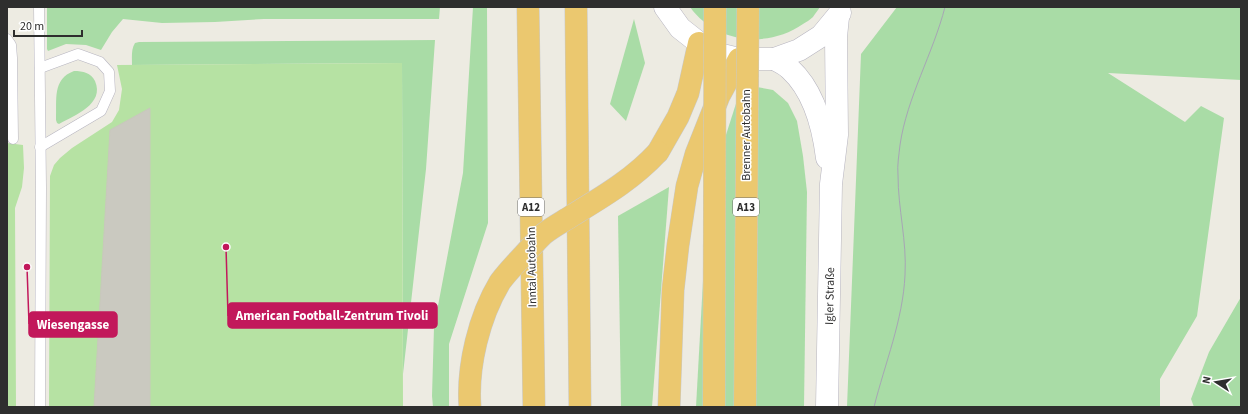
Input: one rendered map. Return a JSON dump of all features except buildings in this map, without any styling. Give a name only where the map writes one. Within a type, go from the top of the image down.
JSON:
[{"type":"highway","name":"Inntal Autobahn","points":[[528,7],[534,407]]},
{"type":"highway","points":[[576,7],[580,407]]},
{"type":"highway","points":[[714,407],[715,7]]},
{"type":"highway","name":"Brenner Autobahn","points":[[745,407],[748,7]]},
{"type":"highway","points":[[470,407],[469,398],[472,366],[477,338],[486,310],[501,282],[524,254],[545,233],[620,185],[645,166],[658,152],[678,118],[688,93],[699,44]]},
{"type":"highway","points":[[669,407],[673,290],[687,186],[696,154],[716,103],[740,59]]},
{"type":"main road","points":[[665,7],[680,28],[699,44],[718,54],[740,59],[774,58],[799,50],[821,36],[841,12]]},
{"type":"main road","name":"Igler Straße","points":[[827,407],[831,184],[837,135],[836,37],[841,12]]},
{"type":"main road","name":"Igler Straße","points":[[774,58],[789,68],[801,80],[814,103],[824,139],[831,184]]},
{"type":"lane","points":[[39,7],[40,407]]},
{"type":"lane","points":[[7,39],[11,45],[12,58],[13,139]]},
{"type":"lane","points":[[40,68],[78,54],[100,62],[109,72],[110,91],[101,112],[40,147]]},
{"type":"green space","points":[[47,7],[440,7],[439,19],[264,19],[162,23],[123,19],[112,32],[101,50],[86,45],[66,44],[48,51]]},
{"type":"green space","points":[[473,7],[487,7],[488,223],[449,344],[449,407],[433,407],[434,327],[463,173]]},
{"type":"green space","points":[[690,7],[820,7],[811,19],[789,32],[774,37],[758,39],[728,35],[701,19]]},
{"type":"green space","points":[[897,7],[1241,7],[1241,80],[1108,73],[1185,122],[1201,106],[1224,118],[1197,316],[1160,379],[1160,407],[847,407],[861,54]]},
{"type":"green space","points":[[634,19],[645,63],[626,121],[610,104]]},
{"type":"green space","points":[[435,40],[426,169],[403,374],[402,63],[132,65],[132,54],[135,43],[139,42]]},
{"type":"green space","points":[[402,63],[403,407],[49,407],[50,176],[54,165],[60,158],[72,148],[112,122],[119,110],[122,89],[117,65]]},
{"type":"green space","points":[[74,71],[81,71],[93,78],[97,89],[96,96],[87,108],[59,124],[56,120],[57,91],[62,79]]},
{"type":"green space","points":[[757,87],[773,90],[788,103],[797,121],[803,156],[807,192],[804,407],[696,407],[708,191],[741,88]]},
{"type":"green space","points":[[7,143],[23,145],[24,168],[22,187],[15,208],[16,407],[7,407]]},
{"type":"green space","points":[[669,187],[652,407],[621,407],[618,216]]},
{"type":"green space","points":[[1241,297],[1241,407],[1194,407],[1191,399],[1209,352]]},
{"type":"tram line","points":[[874,407],[897,325],[904,292],[905,250],[899,200],[898,171],[903,127],[945,7]]},
{"type":"place","name":"American Football-Zentrum Tivoli","points":[[226,247]]},
{"type":"place","name":"Wiesengasse","points":[[27,267]]}]
